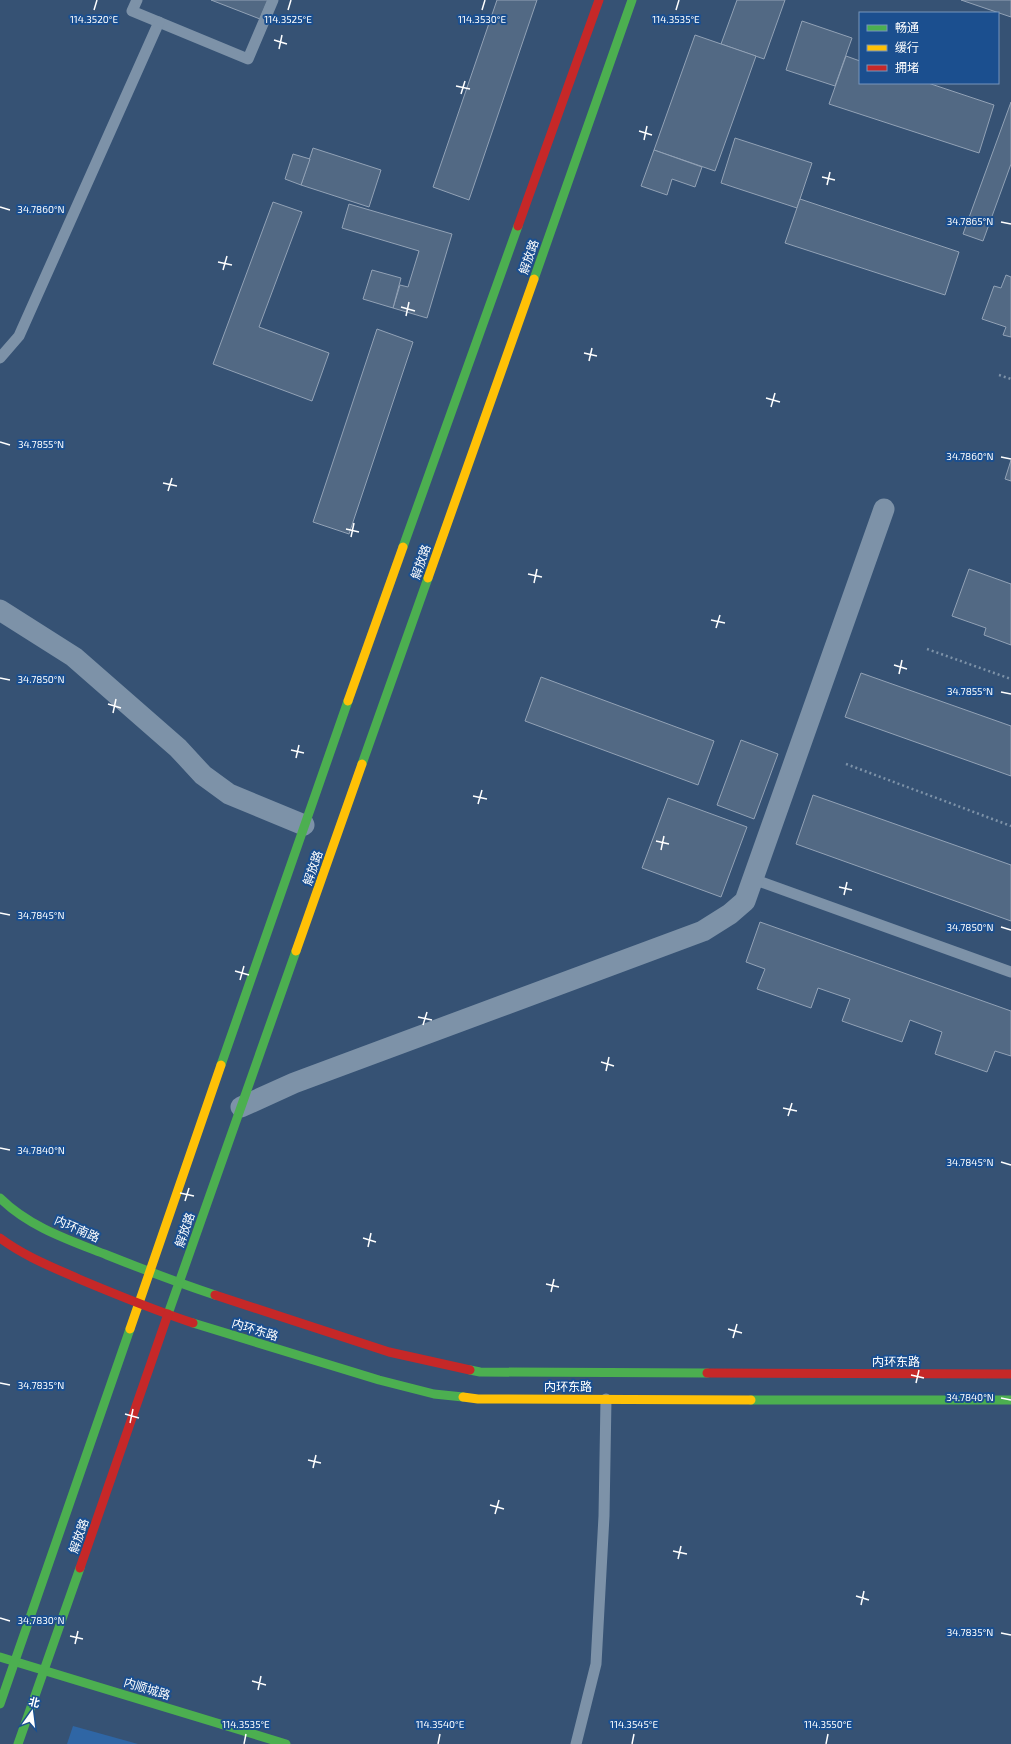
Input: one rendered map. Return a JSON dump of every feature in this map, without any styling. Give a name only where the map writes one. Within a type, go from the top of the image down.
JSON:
[{"type":"main road","name":"解放路","points":[[0,1704],[304,825],[599,0]]},
{"type":"main road","name":"解放路","points":[[18,1744],[169,1315],[179,1282],[632,0]]},
{"type":"main road","name":"内环南路","points":[[0,1198],[6,1205],[26,1218],[72,1241],[149,1272]]},
{"type":"main road","points":[[0,1238],[16,1250],[138,1304]]},
{"type":"main road","name":"内环东路","points":[[149,1272],[244,1306],[389,1352],[441,1365],[480,1372],[1011,1374]]},
{"type":"main road","name":"内环东路","points":[[138,1304],[379,1380],[434,1394],[478,1399],[1011,1400]]},
{"type":"main road","name":"内顺城路","points":[[0,1657],[286,1744]]},
{"type":"street","points":[[241,1107],[294,1083],[704,932],[730,914],[745,901],[884,509]]},
{"type":"street","points":[[0,610],[74,657],[178,748],[203,775],[229,794],[304,825]]},
{"type":"lane","points":[[137,0],[132,10],[248,59],[273,0]]},
{"type":"lane","points":[[0,358],[20,336],[159,22]]},
{"type":"lane","points":[[753,879],[1011,972]]},
{"type":"lane","points":[[576,1744],[596,1664],[604,1516],[606,1399]]},
{"type":"path","points":[[1000,374],[1011,379]]},
{"type":"path","points":[[927,649],[1011,679]]},
{"type":"path","points":[[846,764],[1011,826]]},
{"type":"shaded area","points":[[73,1726],[138,1744],[67,1744]]},
{"type":"building","points":[[211,0],[268,0],[260,19]]},
{"type":"building","points":[[497,0],[537,0],[469,200],[433,187]]},
{"type":"building","points":[[737,0],[785,0],[764,59],[721,44]]},
{"type":"building","points":[[961,0],[1011,0],[1011,17]]},
{"type":"building","points":[[802,21],[852,38],[835,86],[786,70]]},
{"type":"building","points":[[695,35],[756,56],[715,171],[654,150]]},
{"type":"building","points":[[846,56],[859,61],[859,84],[931,84],[994,105],[979,153],[829,104]]},
{"type":"building","points":[[1011,102],[1011,164],[983,241],[963,234]]},
{"type":"building","points":[[735,138],[812,163],[797,208],[721,183]]},
{"type":"building","points":[[313,148],[381,170],[369,207],[301,185]]},
{"type":"building","points":[[654,150],[702,167],[695,187],[672,179],[667,195],[641,186]]},
{"type":"building","points":[[293,154],[310,159],[301,185],[285,179]]},
{"type":"building","points":[[800,199],[959,252],[945,295],[785,243]]},
{"type":"building","points":[[273,202],[302,212],[259,327],[329,353],[312,401],[213,364]]},
{"type":"building","points":[[349,204],[452,234],[427,318],[393,308],[400,285],[408,287],[419,251],[342,228]]},
{"type":"building","points":[[372,270],[401,278],[393,308],[363,299]]},
{"type":"building","points":[[1006,275],[1011,277],[1011,337],[1003,335],[1006,327],[982,319],[994,286],[1001,288]]},
{"type":"building","points":[[377,329],[413,342],[349,534],[313,522]]},
{"type":"building","points":[[1011,460],[1011,481],[1005,479]]},
{"type":"building","points":[[969,569],[1011,584],[1011,645],[984,635],[986,628],[952,616]]},
{"type":"building","points":[[861,673],[1011,726],[1011,776],[845,717]]},
{"type":"building","points":[[541,677],[714,741],[698,785],[525,721]]},
{"type":"building","points":[[741,740],[778,754],[754,819],[717,805]]},
{"type":"building","points":[[813,795],[1011,865],[1011,921],[796,844]]},
{"type":"building","points":[[668,798],[747,827],[721,897],[642,868]]},
{"type":"building","points":[[760,922],[1011,1011],[1011,1056],[995,1051],[987,1072],[935,1054],[942,1032],[910,1020],[902,1042],[842,1021],[850,999],[818,988],[811,1008],[757,989],[765,969],[746,962]]},
{"type":"traffic: fast","points":[[534,279],[632,0]]},
{"type":"traffic: fast","points":[[403,547],[518,226]]},
{"type":"traffic: fast","points":[[362,764],[428,578]]},
{"type":"traffic: fast","points":[[221,1065],[348,701]]},
{"type":"traffic: fast","points":[[168,1314],[296,951]]},
{"type":"traffic: fast","points":[[0,1198],[24,1217],[50,1232],[147,1271],[215,1295]]},
{"type":"traffic: fast","points":[[193,1323],[379,1380],[434,1394],[463,1397]]},
{"type":"traffic: fast","points":[[0,1704],[130,1329]]},
{"type":"traffic: fast","points":[[470,1370],[480,1372],[707,1373]]},
{"type":"traffic: fast","points":[[751,1400],[1011,1400]]},
{"type":"traffic: fast","points":[[18,1744],[80,1568]]},
{"type":"traffic: fast","points":[[0,1657],[286,1744]]},
{"type":"traffic: slow","points":[[428,578],[534,279]]},
{"type":"traffic: slow","points":[[348,701],[403,547]]},
{"type":"traffic: slow","points":[[296,951],[362,764]]},
{"type":"traffic: slow","points":[[130,1329],[221,1065]]},
{"type":"traffic: slow","points":[[463,1397],[478,1399],[751,1400]]},
{"type":"traffic: jam","points":[[518,226],[599,0]]},
{"type":"traffic: jam","points":[[0,1238],[28,1256],[93,1285],[193,1323]]},
{"type":"traffic: jam","points":[[215,1295],[389,1352],[470,1370]]},
{"type":"traffic: jam","points":[[80,1568],[168,1314]]},
{"type":"traffic: jam","points":[[707,1373],[1011,1374]]}]
